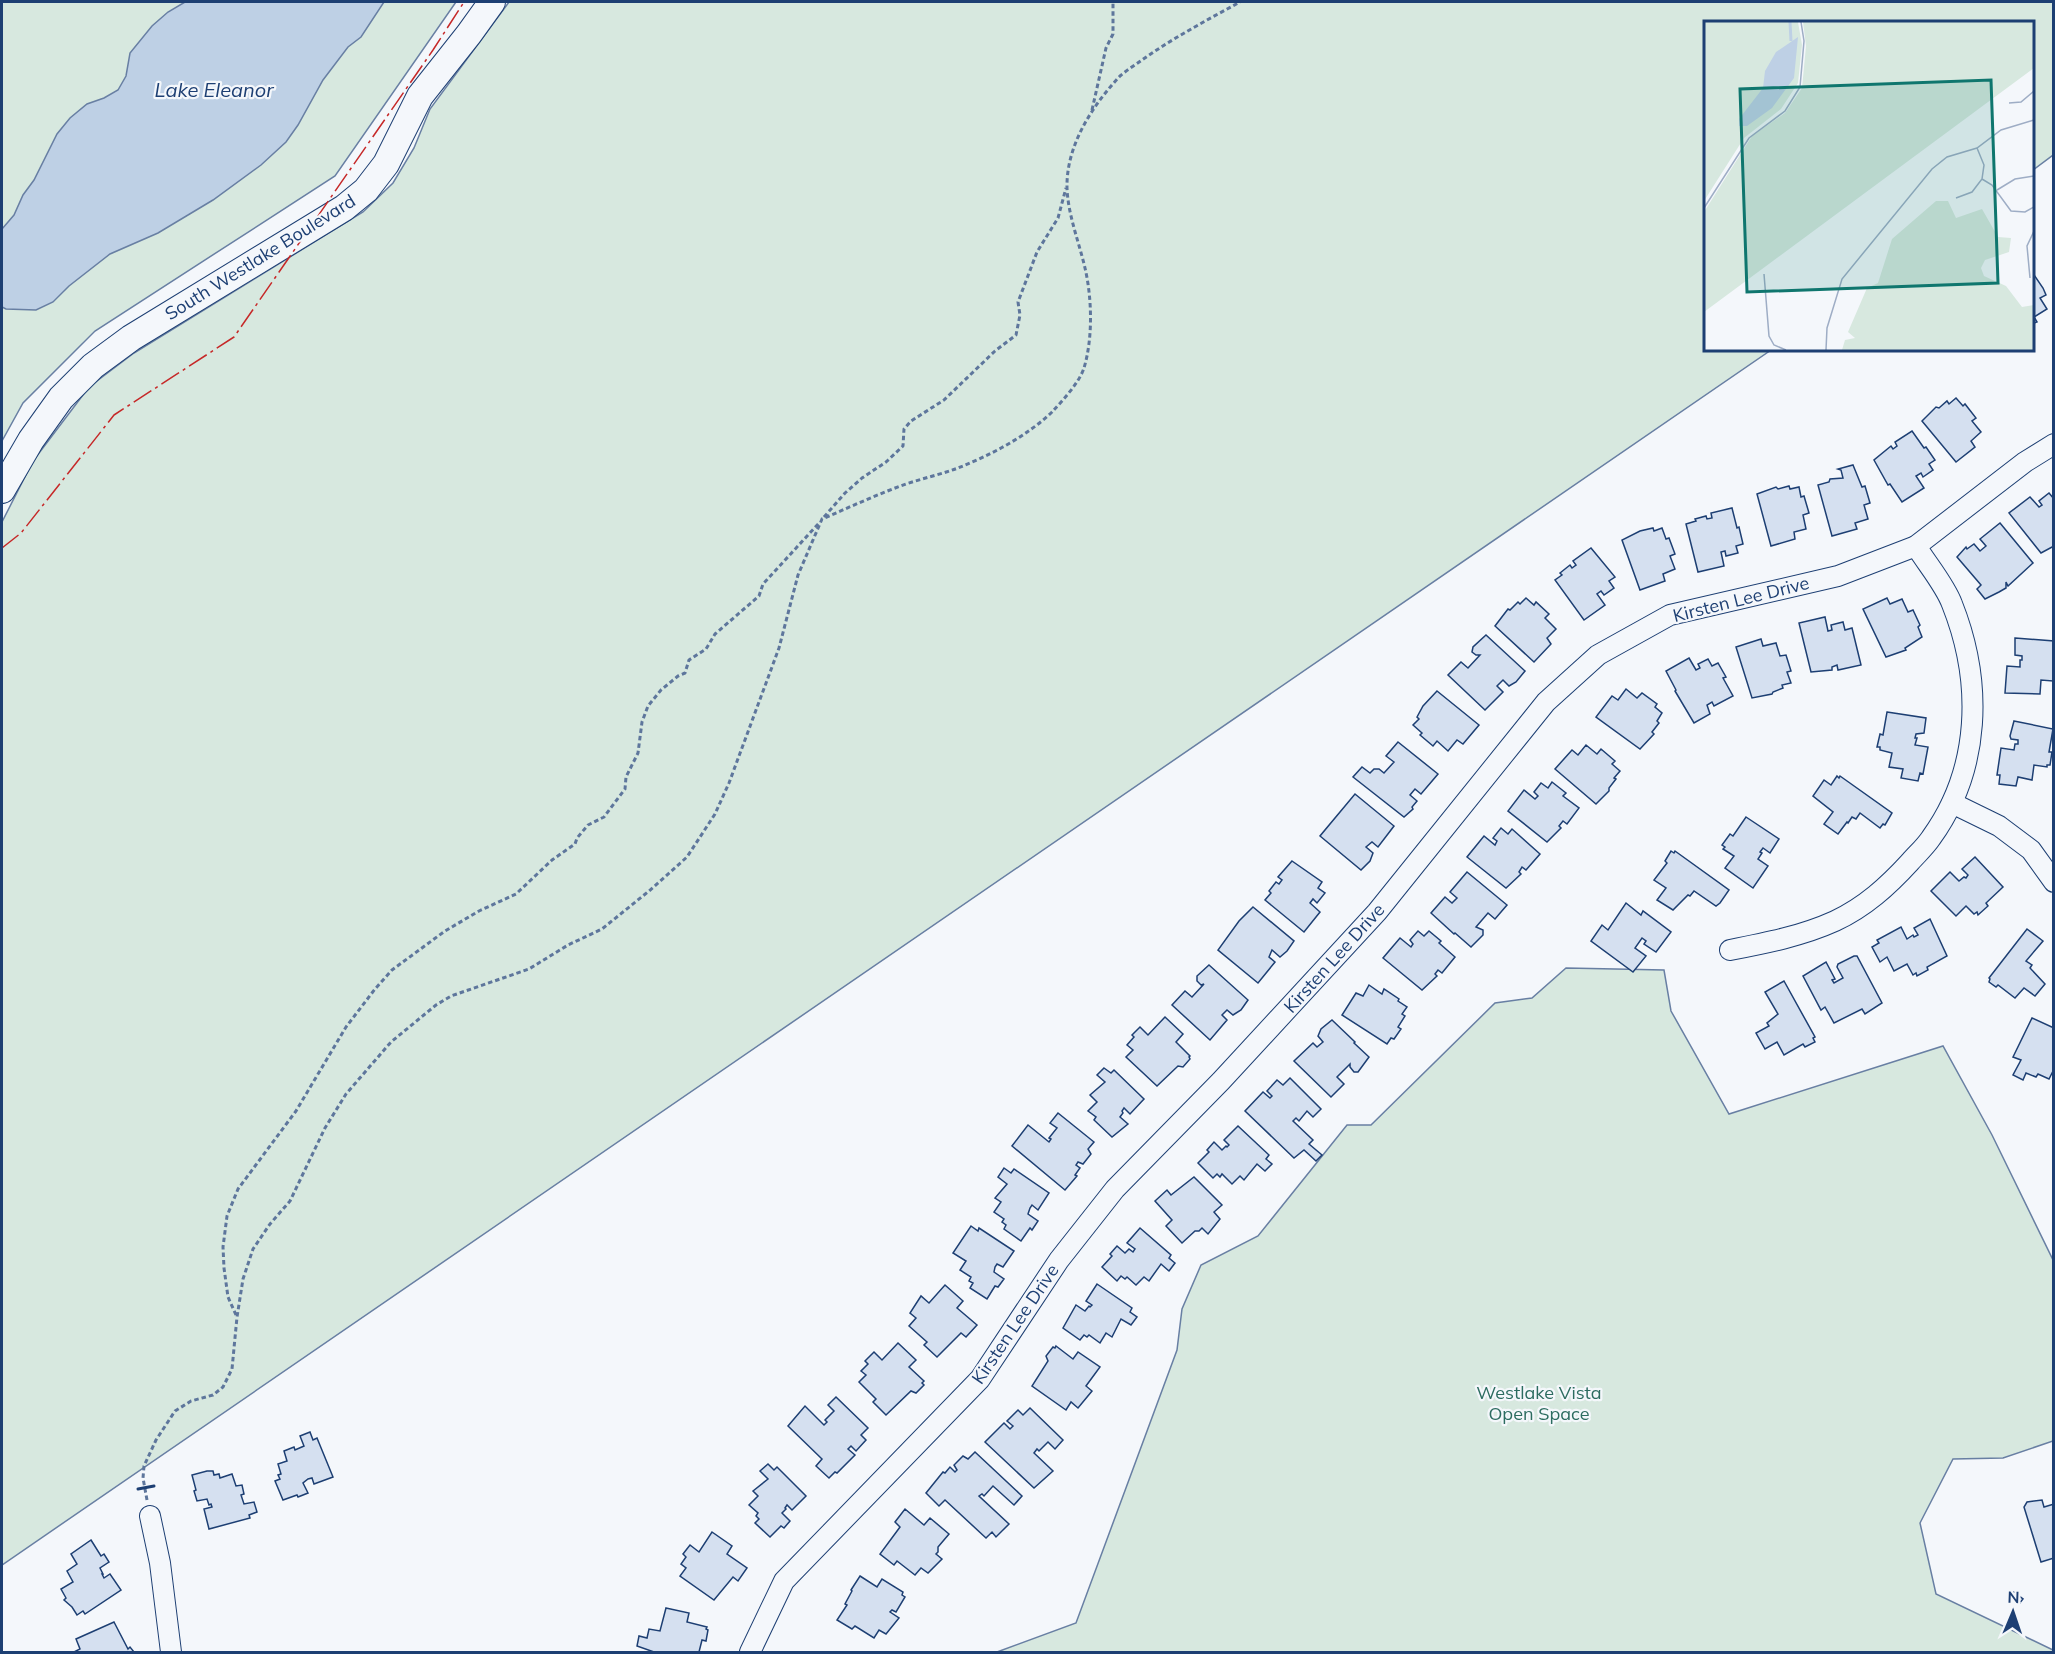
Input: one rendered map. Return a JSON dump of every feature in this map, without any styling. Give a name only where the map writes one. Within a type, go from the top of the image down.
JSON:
[{"type":"main road","name":"South Westlake Boulevard","points":[[2,490],[31,440],[61,398],[93,366],[130,338],[344,208],[366,190],[386,164],[420,96],[492,2]]},
{"type":"street","name":"Kirsten Lee Drive","points":[[750,1653],[783,1581],[980,1379],[1059,1260],[1115,1190],[1221,1081],[1377,912],[1546,702],[1598,655],[1670,615],[1839,576],[1916,546],[2025,462],[2054,444]]},
{"type":"street","points":[[1730,950],[1780,940],[1835,921],[1865,904],[1891,882],[1930,839],[1952,803],[1967,758],[1973,721],[1973,688],[1969,658],[1952,602],[1916,546]]},
{"type":"street","points":[[1952,803],[1999,826],[2031,850],[2054,882]]},
{"type":"street","points":[[150,1516],[171,1653]]},
{"type":"path","points":[[1091,112],[1106,48],[1113,33],[1113,2]]},
{"type":"path","points":[[237,1317],[228,1297],[223,1247],[227,1216],[238,1189],[296,1111],[375,989],[392,970],[445,931],[479,911],[516,894],[552,860],[575,844],[588,825],[604,817],[625,789],[626,777],[638,753],[642,722],[648,706],[669,683],[684,674],[689,660],[706,649],[716,634],[759,596],[763,584],[845,493],[903,446],[904,429],[911,421],[944,400],[995,351],[1016,335],[1020,315],[1018,302],[1037,252],[1058,218],[1074,147],[1091,112],[1122,74],[1161,46],[1240,2]]},
{"type":"path","points":[[150,1516],[143,1478],[144,1466],[156,1440],[175,1411],[190,1401],[213,1395],[223,1387],[232,1369],[243,1279],[254,1249],[270,1224],[290,1201],[325,1128],[346,1094],[391,1042],[436,1005],[451,996],[529,969],[568,945],[602,929],[687,857],[715,814],[729,783],[779,648],[798,575],[822,519],[904,484],[958,468],[994,452],[1052,412],[1072,388],[1083,369],[1089,337],[1090,300],[1067,186]]},
{"type":"green space","points":[[2,2],[456,2],[335,176],[95,331],[23,403],[2,441]]},
{"type":"green space","points":[[509,2],[2053,2],[2053,155],[2034,169],[2034,21],[1704,21],[1704,351],[1770,351],[2,1565],[2,522],[33,461],[89,387],[134,353],[363,212],[393,183],[414,148],[430,109]]},
{"type":"green space","name":"Westlake Vista Open Space","points":[[1566,968],[1664,970],[1671,1011],[1729,1114],[1943,1046],[1992,1135],[2053,1260],[2053,1441],[2003,1458],[1953,1459],[1920,1523],[1936,1594],[2053,1652],[997,1652],[1076,1623],[1177,1350],[1182,1309],[1201,1265],[1258,1236],[1347,1125],[1371,1125],[1495,1003],[1532,998]]},
{"type":"water","name":"Lake Eleanor","points":[[185,2],[384,2],[361,37],[348,47],[323,80],[286,142],[261,165],[213,200],[158,233],[110,254],[69,286],[53,302],[36,310],[2,307],[2,229],[14,215],[57,134],[70,118],[87,104],[118,90],[126,76],[130,53],[152,26],[168,12]]},
{"type":"building","points":[[2034,275],[2046,295],[2040,298],[2047,309],[2034,317]]},
{"type":"building","points":[[1956,398],[1963,406],[1965,404],[1976,418],[1972,421],[1981,432],[1971,441],[1975,447],[1956,462],[1922,421],[1936,407],[1939,408],[1947,401],[1949,404]]},
{"type":"building","points":[[1912,431],[1935,460],[1929,464],[1933,470],[1923,477],[1921,473],[1916,476],[1924,488],[1902,502],[1890,484],[1888,485],[1874,460],[1891,446],[1893,449],[1897,446],[1895,442]]},
{"type":"building","points":[[1853,465],[1862,487],[1865,486],[1870,503],[1864,505],[1868,519],[1855,523],[1857,529],[1832,536],[1818,485],[1829,482],[1830,479],[1843,478],[1841,470],[1838,469]]},
{"type":"building","points":[[1789,486],[1790,489],[1799,487],[1801,497],[1804,496],[1809,513],[1803,515],[1806,529],[1794,532],[1795,539],[1771,546],[1757,494],[1776,487],[1778,489]]},
{"type":"building","points":[[2049,493],[2054,499],[2054,546],[2041,553],[2009,513],[2030,497],[2039,507],[2042,505],[2039,501]]},
{"type":"building","points":[[1732,508],[1743,544],[1736,546],[1738,553],[1726,556],[1725,551],[1721,552],[1724,566],[1698,572],[1686,524],[1706,516],[1707,519],[1712,518],[1711,513]]},
{"type":"building","points":[[2000,523],[2033,563],[2008,586],[2006,582],[2006,588],[1985,599],[1977,589],[1981,585],[1957,557],[1966,547],[1967,549],[1974,544],[1980,551],[1986,546],[1980,539]]},
{"type":"building","points":[[1653,528],[1654,531],[1662,528],[1666,539],[1669,538],[1675,554],[1670,556],[1675,569],[1663,574],[1665,581],[1640,590],[1622,540],[1640,531]]},
{"type":"building","points":[[1591,548],[1615,577],[1609,581],[1614,588],[1604,595],[1601,591],[1597,594],[1605,605],[1584,620],[1555,580],[1570,565],[1572,568],[1576,565],[1573,561]]},
{"type":"building","points":[[1526,598],[1534,605],[1536,602],[1549,614],[1545,618],[1556,629],[1547,638],[1551,644],[1534,662],[1495,626],[1508,609],[1510,610],[1518,602],[1520,604]]},
{"type":"building","points":[[1887,598],[1890,604],[1902,599],[1908,612],[1913,610],[1920,625],[1918,627],[1922,637],[1905,648],[1906,650],[1886,657],[1863,609]]},
{"type":"building","points":[[1825,617],[1828,631],[1832,630],[1831,625],[1843,622],[1845,630],[1852,628],[1861,665],[1838,670],[1837,665],[1832,667],[1832,670],[1811,672],[1799,623]]},
{"type":"building","points":[[1486,635],[1525,671],[1516,682],[1509,686],[1503,680],[1497,686],[1503,692],[1485,710],[1448,675],[1461,662],[1468,668],[1480,655],[1472,652],[1473,647]]},
{"type":"building","points":[[2015,638],[2054,641],[2053,681],[2041,680],[2040,694],[2005,693],[2007,666],[2020,667],[2020,660],[2022,660],[2022,656],[2015,655]]},
{"type":"building","points":[[1761,639],[1763,646],[1776,643],[1780,656],[1786,655],[1791,671],[1787,672],[1791,683],[1782,685],[1783,688],[1772,694],[1752,698],[1736,647]]},
{"type":"building","points":[[1689,658],[1696,670],[1700,668],[1698,664],[1708,659],[1712,666],[1718,663],[1733,696],[1714,706],[1712,702],[1707,705],[1710,714],[1694,723],[1666,671]]},
{"type":"building","points":[[1626,689],[1637,698],[1642,693],[1657,704],[1655,707],[1662,713],[1657,721],[1659,723],[1652,732],[1654,734],[1640,749],[1596,717],[1612,696],[1618,700]]},
{"type":"building","points":[[1437,691],[1479,725],[1463,744],[1457,740],[1448,751],[1437,741],[1433,746],[1420,735],[1422,733],[1413,725],[1419,719],[1417,717],[1423,706]]},
{"type":"building","points":[[1887,712],[1926,718],[1924,733],[1916,734],[1915,738],[1917,738],[1915,745],[1928,747],[1923,774],[1920,773],[1918,781],[1901,778],[1903,769],[1889,767],[1892,753],[1877,747],[1880,734],[1883,735]]},
{"type":"building","points":[[2014,721],[2053,729],[2049,752],[2052,752],[2050,765],[2047,767],[2034,765],[2032,780],[2018,777],[2016,786],[1999,784],[2000,775],[1997,775],[2001,748],[2014,750],[2015,744],[2018,744],[2018,740],[2011,739],[2010,736]]},
{"type":"building","points":[[1398,742],[1438,774],[1421,794],[1415,789],[1410,795],[1417,801],[1413,809],[1404,817],[1353,777],[1362,767],[1370,773],[1374,769],[1379,769],[1384,773],[1394,762],[1386,756]]},
{"type":"building","points":[[1586,745],[1597,754],[1601,749],[1615,761],[1612,764],[1620,771],[1614,778],[1616,779],[1609,791],[1596,804],[1555,769],[1572,750],[1578,755]]},
{"type":"building","points":[[1837,776],[1892,813],[1885,825],[1883,824],[1880,828],[1860,813],[1856,819],[1852,817],[1838,834],[1824,824],[1833,812],[1813,796],[1824,780],[1831,785]]},
{"type":"building","points":[[1552,782],[1566,793],[1563,796],[1579,808],[1567,824],[1563,821],[1559,826],[1561,828],[1547,842],[1508,811],[1524,790],[1535,799],[1538,796],[1534,792],[1541,783],[1548,788]]},
{"type":"building","points":[[1355,794],[1394,826],[1378,847],[1372,842],[1366,847],[1373,853],[1370,861],[1361,870],[1320,836]]},
{"type":"building","points":[[1746,817],[1779,839],[1770,853],[1763,848],[1760,852],[1762,853],[1758,859],[1768,866],[1753,888],[1725,868],[1734,856],[1723,849],[1725,847],[1722,845],[1730,834],[1733,836]]},
{"type":"building","points":[[1501,828],[1508,834],[1512,829],[1540,854],[1526,870],[1522,867],[1519,872],[1521,874],[1506,888],[1467,857],[1484,836],[1495,845],[1497,841],[1493,838]]},
{"type":"building","points":[[1671,851],[1674,853],[1675,851],[1729,890],[1720,903],[1716,906],[1694,891],[1673,910],[1657,900],[1666,888],[1654,880],[1667,863],[1665,861]]},
{"type":"building","points":[[1975,857],[2003,887],[1986,903],[1988,906],[1978,915],[1966,906],[1956,916],[1931,891],[1950,872],[1959,881],[1966,878],[1968,875],[1962,869]]},
{"type":"building","points":[[1292,861],[1322,882],[1318,888],[1325,893],[1317,903],[1313,899],[1310,903],[1320,912],[1304,932],[1265,900],[1276,882],[1279,884],[1282,880],[1278,877]]},
{"type":"building","points":[[1467,872],[1507,905],[1495,919],[1488,913],[1476,927],[1483,930],[1483,935],[1471,947],[1431,913],[1445,897],[1452,903],[1457,898],[1450,892]]},
{"type":"building","points":[[1626,903],[1641,915],[1643,911],[1671,932],[1656,952],[1644,944],[1646,941],[1642,938],[1635,948],[1646,956],[1633,972],[1591,941],[1602,925],[1608,930]]},
{"type":"building","points":[[1253,907],[1294,941],[1280,957],[1272,950],[1269,957],[1275,962],[1258,983],[1218,950],[1239,921]]},
{"type":"building","points":[[1930,919],[1947,956],[1927,967],[1928,970],[1917,976],[1916,973],[1913,975],[1907,964],[1894,971],[1887,957],[1880,962],[1872,947],[1879,943],[1877,940],[1901,927],[1907,939],[1913,935],[1914,937],[1918,935],[1914,928]]},
{"type":"building","points":[[2027,929],[2043,941],[2026,961],[2032,965],[2030,968],[2045,984],[2035,996],[2024,988],[2015,998],[1998,985],[1996,987],[1989,982],[1989,978]]},
{"type":"building","points":[[1418,931],[1424,936],[1429,931],[1455,957],[1442,973],[1438,970],[1435,974],[1437,976],[1422,990],[1383,958],[1400,938],[1411,947],[1413,944],[1410,940]]},
{"type":"building","points":[[1857,956],[1882,1003],[1865,1014],[1862,1009],[1834,1023],[1825,1007],[1821,1010],[1803,976],[1826,962],[1835,979],[1832,980],[1834,983],[1843,978],[1837,967],[1838,964]]},
{"type":"building","points":[[1209,965],[1248,1000],[1241,1010],[1233,1015],[1227,1010],[1222,1015],[1227,1020],[1210,1040],[1172,1005],[1185,991],[1192,997],[1204,984],[1201,985],[1197,981],[1197,976]]},
{"type":"building","points":[[1784,981],[1815,1037],[1813,1038],[1815,1042],[1805,1047],[1803,1044],[1784,1055],[1777,1042],[1765,1049],[1756,1033],[1769,1026],[1767,1023],[1778,1014],[1765,992]]},
{"type":"building","points":[[1369,985],[1382,994],[1384,989],[1407,1007],[1402,1014],[1405,1016],[1398,1027],[1401,1029],[1387,1044],[1342,1015],[1356,993],[1363,996]]},
{"type":"building","points":[[1165,1017],[1183,1034],[1176,1042],[1190,1056],[1190,1059],[1183,1067],[1178,1066],[1157,1086],[1126,1057],[1133,1050],[1127,1045],[1134,1037],[1132,1035],[1140,1027],[1148,1035]]},
{"type":"building","points":[[2032,1018],[2054,1028],[2054,1069],[2049,1079],[2038,1074],[2036,1077],[2026,1073],[2023,1080],[2013,1075],[2021,1060],[2013,1057]]},
{"type":"building","points":[[1332,1020],[1369,1057],[1358,1072],[1354,1072],[1350,1064],[1337,1077],[1344,1084],[1331,1097],[1294,1061],[1313,1043],[1317,1047],[1323,1042],[1318,1036],[1321,1029]]},
{"type":"building","points":[[1104,1068],[1111,1073],[1114,1070],[1144,1099],[1130,1114],[1124,1108],[1120,1117],[1128,1124],[1112,1137],[1094,1120],[1096,1117],[1088,1111],[1097,1102],[1090,1095],[1105,1082],[1097,1075]]},
{"type":"building","points":[[1290,1078],[1321,1109],[1313,1117],[1307,1111],[1299,1121],[1296,1118],[1293,1121],[1313,1140],[1309,1144],[1322,1155],[1316,1161],[1304,1150],[1294,1158],[1245,1111],[1263,1092],[1270,1098],[1272,1096],[1267,1091],[1277,1080],[1283,1085]]},
{"type":"building","points":[[1058,1113],[1094,1142],[1088,1149],[1091,1154],[1083,1164],[1078,1162],[1076,1165],[1080,1168],[1075,1175],[1077,1176],[1065,1190],[1012,1146],[1028,1125],[1049,1142],[1051,1139],[1049,1138],[1057,1128],[1050,1123]]},
{"type":"building","points":[[1238,1126],[1269,1155],[1266,1159],[1272,1164],[1265,1171],[1257,1164],[1244,1180],[1240,1176],[1232,1184],[1222,1174],[1220,1177],[1217,1174],[1213,1178],[1198,1163],[1209,1152],[1207,1150],[1214,1142],[1222,1150],[1227,1147],[1229,1145],[1224,1140]]},
{"type":"building","points":[[1004,1168],[1011,1173],[1014,1169],[1049,1193],[1038,1210],[1032,1205],[1030,1208],[1028,1214],[1038,1221],[1021,1241],[1004,1229],[1006,1225],[1002,1222],[1004,1219],[994,1212],[1001,1202],[995,1198],[1007,1184],[998,1177]]},
{"type":"building","points":[[1194,1177],[1222,1205],[1214,1212],[1220,1219],[1208,1234],[1202,1228],[1182,1243],[1166,1226],[1172,1220],[1155,1201],[1167,1190],[1171,1195]]},
{"type":"building","points":[[971,1226],[978,1231],[979,1228],[1014,1251],[1003,1267],[997,1264],[995,1267],[994,1272],[1004,1279],[998,1287],[995,1286],[987,1299],[970,1288],[973,1283],[969,1281],[971,1277],[960,1270],[966,1261],[953,1253]]},
{"type":"building","points":[[1140,1228],[1171,1255],[1169,1258],[1175,1263],[1169,1271],[1161,1264],[1149,1281],[1144,1277],[1136,1285],[1127,1277],[1125,1279],[1121,1276],[1117,1281],[1102,1267],[1117,1246],[1125,1253],[1129,1249],[1133,1252],[1135,1249],[1127,1243]]},
{"type":"building","points":[[1097,1284],[1132,1308],[1130,1312],[1137,1317],[1131,1325],[1121,1319],[1112,1337],[1106,1333],[1100,1343],[1089,1335],[1087,1337],[1084,1335],[1080,1340],[1063,1328],[1076,1305],[1085,1311],[1092,1305],[1086,1301]]},
{"type":"building","points":[[945,1285],[963,1301],[957,1308],[977,1325],[966,1337],[961,1333],[937,1357],[924,1345],[927,1342],[909,1326],[916,1318],[910,1313],[921,1296],[929,1303]]},
{"type":"building","points":[[898,1343],[916,1360],[909,1367],[924,1381],[922,1383],[924,1385],[916,1393],[911,1391],[886,1415],[873,1402],[876,1399],[859,1382],[866,1375],[861,1371],[868,1364],[865,1361],[874,1352],[882,1360]]},
{"type":"building","points":[[1056,1346],[1073,1359],[1078,1352],[1100,1367],[1086,1386],[1092,1391],[1078,1408],[1071,1402],[1066,1410],[1032,1386],[1048,1361],[1046,1356]]},
{"type":"building","points":[[836,1397],[868,1428],[861,1435],[866,1440],[856,1451],[851,1446],[848,1449],[855,1455],[829,1478],[816,1466],[822,1459],[788,1426],[805,1406],[824,1425],[827,1422],[825,1420],[834,1411],[828,1405]]},
{"type":"building","points":[[1030,1408],[1063,1440],[1055,1449],[1048,1442],[1034,1453],[1053,1471],[1034,1488],[985,1442],[1004,1423],[1010,1429],[1013,1426],[1007,1421],[1018,1410],[1023,1415]]},
{"type":"building","points":[[310,1432],[313,1440],[317,1438],[333,1477],[314,1484],[312,1478],[308,1479],[303,1483],[308,1493],[283,1500],[275,1481],[280,1479],[278,1475],[281,1474],[278,1464],[287,1461],[284,1451],[304,1446],[300,1436]]},
{"type":"building","points":[[975,1452],[1022,1496],[1014,1505],[993,1486],[984,1496],[982,1494],[979,1496],[1009,1524],[996,1537],[992,1532],[986,1538],[945,1500],[939,1506],[926,1493],[943,1472],[945,1473],[950,1467],[955,1472],[957,1470],[954,1465],[963,1456],[968,1459]]},
{"type":"building","points":[[768,1464],[774,1470],[777,1467],[806,1496],[792,1510],[787,1505],[782,1513],[790,1521],[770,1537],[755,1523],[759,1519],[756,1516],[758,1513],[749,1505],[758,1496],[753,1491],[768,1479],[760,1471]]},
{"type":"building","points":[[213,1471],[214,1475],[219,1474],[220,1478],[232,1474],[236,1486],[242,1485],[244,1494],[241,1495],[244,1504],[254,1502],[257,1512],[249,1515],[250,1518],[209,1529],[204,1509],[212,1507],[207,1499],[197,1501],[192,1475]]},
{"type":"building","points":[[2042,1500],[2044,1507],[2054,1504],[2054,1558],[2041,1562],[2024,1507],[2027,1502]]},
{"type":"building","points":[[905,1509],[924,1525],[930,1518],[949,1534],[938,1547],[936,1554],[942,1559],[928,1573],[921,1568],[915,1575],[897,1561],[894,1565],[880,1554],[900,1527],[895,1522]]},
{"type":"building","points":[[712,1532],[732,1546],[727,1554],[747,1568],[738,1581],[733,1577],[714,1600],[680,1576],[686,1568],[681,1564],[686,1557],[683,1554],[690,1545],[699,1552]]},
{"type":"building","points":[[91,1540],[101,1556],[104,1554],[109,1562],[100,1568],[104,1578],[110,1574],[121,1590],[85,1614],[83,1611],[77,1615],[64,1600],[66,1598],[61,1589],[73,1582],[67,1571],[77,1564],[71,1554]]},
{"type":"building","points":[[860,1576],[877,1587],[882,1579],[903,1592],[902,1595],[905,1597],[896,1612],[892,1610],[890,1612],[899,1618],[886,1634],[879,1630],[874,1638],[855,1626],[852,1629],[837,1620],[847,1605],[845,1604],[851,1590]]},
{"type":"building","points":[[2014,1592],[2023,1599],[2019,1604],[2010,1597]]},
{"type":"building","points":[[666,1608],[689,1613],[687,1622],[707,1627],[706,1641],[702,1640],[699,1652],[654,1652],[637,1646],[639,1636],[647,1638],[649,1629],[660,1631]]},
{"type":"building","points":[[114,1622],[128,1649],[130,1647],[134,1652],[74,1652],[80,1649],[76,1639]]},
{"type":"wall","points":[[138,1489],[154,1486]]},
{"type":"power","points":[[2,548],[21,533],[114,415],[234,337],[464,2]]}]
